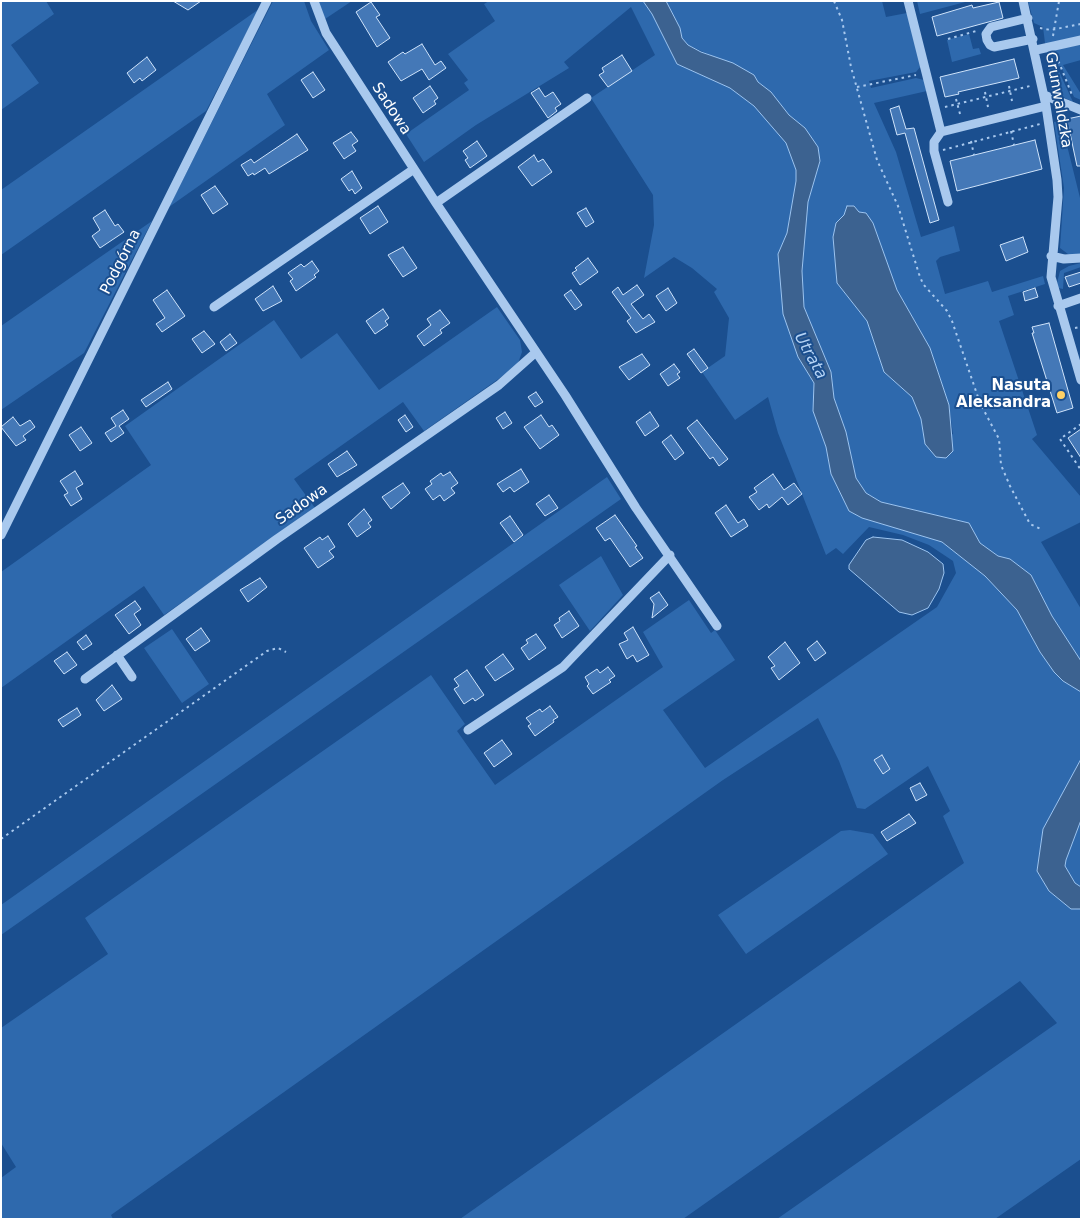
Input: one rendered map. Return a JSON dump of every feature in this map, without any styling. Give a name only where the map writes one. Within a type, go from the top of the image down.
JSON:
[{"type":"street","name":"Podgórna","points":[[1,535],[267,1]]},
{"type":"street","name":"Sadowa","points":[[314,1],[326,33],[535,353],[718,626]]},
{"type":"street","points":[[908,1],[941,132]]},
{"type":"street","name":"Grunwaldzka","points":[[1023,1],[1036,50],[1046,106],[1058,197],[1051,256],[1051,277],[1081,380]]},
{"type":"street","points":[[1028,18],[988,29],[987,40],[994,48],[1033,39]]},
{"type":"street","points":[[1036,50],[1081,40]]},
{"type":"street","points":[[1044,95],[1080,109]]},
{"type":"street","points":[[436,203],[588,98]]},
{"type":"street","points":[[948,202],[934,151],[934,142],[941,132],[1046,106]]},
{"type":"street","points":[[214,307],[414,169]]},
{"type":"street","points":[[1051,256],[1064,260],[1081,258]]},
{"type":"street","points":[[1058,306],[1081,298]]},
{"type":"street","name":"Sadowa","points":[[85,679],[277,539],[499,385],[535,353]]},
{"type":"street","points":[[468,730],[563,667],[670,555]]},
{"type":"street","points":[[117,655],[132,677]]},
{"type":"path","points":[[834,1],[842,20],[857,87],[877,160],[898,206],[919,274],[923,284],[947,311],[952,321],[980,402],[999,439],[1001,465],[1010,486],[1030,524],[1043,530]]},
{"type":"path","points":[[1059,1],[1053,46],[1063,78],[1080,109]]},
{"type":"path","points":[[1030,28],[1054,30],[1081,24]]},
{"type":"path","points":[[974,27],[975,31]]},
{"type":"path","points":[[948,39],[988,29]]},
{"type":"path","points":[[857,87],[925,73]]},
{"type":"path","points":[[935,109],[1035,84]]},
{"type":"path","points":[[1008,86],[1012,100]]},
{"type":"path","points":[[985,92],[988,107]]},
{"type":"path","points":[[956,99],[960,114]]},
{"type":"path","points":[[945,158],[943,150],[1042,123]]},
{"type":"path","points":[[1011,131],[1014,145]]},
{"type":"path","points":[[971,141],[974,155]]},
{"type":"path","points":[[1081,424],[1060,441],[1081,470]]},
{"type":"path","points":[[1,839],[267,651],[278,648],[286,652]]},
{"type":"shaded area","points":[[1,1],[46,1],[54,14],[11,45],[39,83],[1,110]]},
{"type":"shaded area","points":[[273,1],[304,1],[311,21],[329,50],[267,94],[285,125],[169,207]]},
{"type":"shaded area","points":[[318,1],[352,1],[325,19]]},
{"type":"shaded area","points":[[489,1],[643,1],[652,14],[677,64],[730,88],[754,106],[778,133],[786,143],[796,170],[796,181],[787,233],[778,254],[798,357],[814,383],[813,411],[826,447],[831,474],[849,511],[862,518],[942,542],[985,576],[1017,610],[1040,652],[1054,672],[1063,681],[1081,692],[1081,759],[1063,794],[1037,871],[1049,891],[1071,909],[1081,909],[1081,1159],[995,1219],[777,1219],[1057,1023],[1020,981],[683,1219],[460,1219],[964,863],[943,816],[950,811],[928,766],[865,809],[857,808],[839,761],[818,718],[723,780],[111,1215],[113,1219],[1,1219],[1,1178],[16,1167],[1,1143],[1,1028],[108,954],[85,918],[431,675],[465,724],[457,731],[495,785],[663,667],[643,632],[689,600],[711,633],[715,630],[735,660],[663,710],[705,768],[937,607],[956,573],[953,561],[929,545],[903,535],[869,527],[843,554],[836,548],[826,555],[778,433],[768,397],[735,420],[702,372],[725,356],[729,318],[714,292],[717,289],[692,268],[674,257],[644,278],[654,225],[653,195],[591,98],[655,55],[631,7],[564,62],[569,68],[476,125],[424,162],[406,134],[469,90],[464,83],[468,80],[448,54],[495,21],[484,4]]},
{"type":"shaded area","points":[[666,1],[882,1],[886,17],[907,13],[921,66],[916,72],[869,81],[871,88],[916,78],[924,80],[927,91],[874,103],[896,152],[921,237],[954,226],[960,251],[940,257],[936,261],[945,294],[988,281],[992,292],[1043,276],[1045,284],[1008,296],[1014,315],[999,321],[1037,435],[1032,439],[1081,497],[1081,522],[1041,542],[1081,609],[1081,661],[1052,616],[1031,575],[1010,559],[998,556],[980,543],[969,523],[881,502],[866,493],[856,478],[846,432],[834,398],[831,372],[804,307],[802,271],[808,202],[820,161],[805,128],[789,115],[771,92],[758,82],[754,75],[688,45],[682,38],[680,28]],"holes":[[[844,215],[873,223],[897,290],[930,348],[949,405],[953,434],[925,444],[921,419],[912,397],[884,372],[867,321],[837,283],[833,237],[836,223]]]},
{"type":"shaded area","points":[[917,1],[969,1],[920,14]]},
{"type":"shaded area","points":[[1028,1],[1081,1],[1081,60],[1063,65],[1081,94],[1081,100],[1074,97],[1061,66],[1057,67],[1073,102],[1051,91],[1043,27],[1034,23]]},
{"type":"shaded area","points":[[259,9],[206,111],[1,255],[1,190]]},
{"type":"shaded area","points":[[969,34],[973,49],[979,48],[981,54],[952,62],[947,40]]},
{"type":"shaded area","points":[[1061,121],[1081,202],[1081,256],[1072,257],[1060,248],[1064,188],[1054,122]]},
{"type":"shaded area","points":[[152,221],[84,353],[1,410],[1,326]]},
{"type":"shaded area","points":[[1081,263],[1081,267],[1064,273],[1063,289],[1058,288],[1057,283],[1060,271]]},
{"type":"shaded area","points":[[497,307],[520,340],[522,352],[517,366],[424,431],[403,402],[294,479],[315,508],[164,615],[144,586],[1,688],[1,572],[151,465],[125,426],[274,320],[301,359],[337,333],[379,390]]},
{"type":"shaded area","points":[[607,477],[621,499],[1,935],[1,905]]},
{"type":"shaded area","points":[[601,556],[623,595],[590,631],[559,585]]},
{"type":"shaded area","points":[[172,629],[209,684],[182,703],[144,648]]},
{"type":"shaded area","points":[[1081,820],[1081,887],[1075,883],[1065,866]]},
{"type":"shaded area","points":[[850,830],[873,834],[888,854],[746,954],[718,915],[841,831]]},
{"type":"water","name":"Utrata","points":[[643,1],[666,1],[680,28],[682,38],[688,45],[701,52],[733,63],[754,75],[758,82],[771,92],[789,115],[805,128],[818,147],[820,161],[808,202],[802,271],[804,307],[831,372],[834,398],[846,432],[856,478],[866,493],[881,502],[969,523],[980,543],[998,556],[1010,559],[1031,575],[1052,616],[1081,661],[1081,692],[1063,681],[1054,672],[1040,652],[1017,610],[985,576],[942,542],[862,518],[849,511],[831,474],[826,447],[813,411],[814,383],[798,357],[783,314],[778,254],[787,233],[796,181],[796,170],[786,143],[754,106],[730,88],[677,64],[652,14]]},
{"type":"water","points":[[847,206],[854,206],[859,212],[866,213],[873,223],[897,290],[930,348],[949,405],[953,451],[946,458],[936,457],[925,444],[921,419],[912,397],[884,372],[867,321],[837,283],[833,237],[836,223],[844,215]]},
{"type":"water","points":[[873,537],[902,540],[928,552],[943,564],[944,573],[939,589],[928,608],[912,615],[899,612],[849,569],[849,565],[866,540]]},
{"type":"water","points":[[1081,759],[1081,820],[1065,866],[1075,883],[1081,887],[1081,909],[1071,909],[1049,891],[1037,871],[1043,829]]},
{"type":"building","points":[[173,1],[201,1],[188,10]]},
{"type":"building","points":[[371,2],[380,15],[376,17],[390,38],[377,47],[356,12]]},
{"type":"building","points":[[999,2],[1003,18],[937,36],[932,17],[972,5],[973,8]]},
{"type":"building","points":[[422,44],[435,65],[441,61],[446,68],[429,80],[422,69],[401,81],[388,62],[403,52],[405,54]]},
{"type":"building","points":[[622,55],[632,71],[608,87],[599,75],[604,72],[602,68]]},
{"type":"building","points":[[147,57],[156,70],[142,81],[140,78],[134,83],[127,73]]},
{"type":"building","points":[[1014,59],[1019,78],[958,92],[959,94],[945,97],[940,77]]},
{"type":"building","points":[[313,72],[325,90],[313,98],[301,80]]},
{"type":"building","points":[[430,86],[438,98],[434,101],[436,104],[423,113],[413,98]]},
{"type":"building","points":[[539,88],[545,97],[553,92],[561,104],[555,108],[557,111],[548,118],[531,93]]},
{"type":"building","points":[[899,106],[906,129],[914,128],[939,220],[930,223],[905,133],[897,135],[890,109]]},
{"type":"building","points":[[1081,116],[1081,166],[1077,166],[1067,119]]},
{"type":"building","points":[[351,132],[358,141],[352,145],[356,151],[344,159],[333,143]]},
{"type":"building","points":[[297,134],[308,150],[269,174],[265,168],[254,175],[253,173],[248,176],[241,165],[251,159],[254,163]]},
{"type":"building","points":[[1035,140],[1042,169],[957,191],[950,161]]},
{"type":"building","points":[[477,141],[487,156],[470,168],[465,160],[468,158],[463,151]]},
{"type":"building","points":[[534,155],[538,162],[543,159],[552,172],[532,186],[518,167]]},
{"type":"building","points":[[352,171],[362,188],[355,194],[352,189],[349,191],[341,179]]},
{"type":"building","points":[[215,186],[228,204],[213,214],[201,195]]},
{"type":"building","points":[[378,206],[388,222],[370,234],[360,218]]},
{"type":"building","points":[[586,208],[594,222],[586,227],[577,213]]},
{"type":"building","points":[[105,210],[115,226],[118,224],[124,232],[100,248],[92,236],[100,230],[93,218]]},
{"type":"building","points":[[1023,237],[1028,252],[1006,261],[1000,245]]},
{"type":"building","points":[[403,247],[417,268],[403,277],[388,255]]},
{"type":"building","points":[[588,258],[598,272],[580,285],[572,273],[577,270],[575,268]]},
{"type":"building","points":[[312,261],[319,271],[314,275],[316,277],[296,291],[290,281],[293,279],[288,273],[301,264],[304,267]]},
{"type":"building","points":[[1081,272],[1081,283],[1069,287],[1065,277]]},
{"type":"building","points":[[637,285],[644,295],[631,304],[643,319],[649,314],[655,322],[636,333],[627,321],[631,318],[612,292],[618,287],[623,295]]},
{"type":"building","points":[[273,286],[282,301],[263,311],[255,299]]},
{"type":"building","points":[[668,288],[677,303],[666,311],[656,296]]},
{"type":"building","points":[[1035,288],[1038,297],[1025,301],[1023,292]]},
{"type":"building","points":[[167,290],[185,316],[162,332],[156,324],[165,318],[153,300]]},
{"type":"building","points":[[571,290],[582,305],[575,310],[564,295]]},
{"type":"building","points":[[383,309],[389,318],[385,321],[388,325],[375,334],[366,321]]},
{"type":"building","points":[[440,310],[450,323],[440,330],[442,333],[424,346],[417,336],[431,325],[427,319]]},
{"type":"building","points":[[1049,323],[1073,408],[1057,413],[1032,333],[1034,333],[1032,327]]},
{"type":"building","points":[[204,331],[215,344],[202,353],[192,339]]},
{"type":"building","points":[[230,334],[237,343],[226,351],[220,342]]},
{"type":"building","points":[[694,349],[708,368],[701,373],[687,354]]},
{"type":"building","points":[[642,354],[650,365],[629,380],[619,367]]},
{"type":"building","points":[[674,364],[680,372],[677,374],[680,378],[668,386],[660,374]]},
{"type":"building","points":[[168,382],[172,389],[146,407],[141,400]]},
{"type":"building","points":[[536,392],[543,402],[535,407],[528,397]]},
{"type":"building","points":[[123,410],[129,419],[119,426],[124,433],[111,442],[105,433],[116,426],[111,418]]},
{"type":"building","points":[[505,412],[512,423],[503,429],[496,418]]},
{"type":"building","points":[[650,412],[659,426],[645,436],[636,422]]},
{"type":"building","points":[[405,415],[413,427],[406,432],[398,420]]},
{"type":"building","points":[[541,415],[549,427],[552,425],[559,435],[540,449],[524,427]]},
{"type":"building","points":[[13,417],[20,426],[30,420],[35,427],[23,436],[26,440],[16,446],[1,427]]},
{"type":"building","points":[[697,420],[728,459],[719,466],[713,457],[710,459],[687,428]]},
{"type":"building","points":[[81,427],[92,443],[80,451],[69,435]]},
{"type":"building","points":[[1081,429],[1081,458],[1068,438]]},
{"type":"building","points":[[671,435],[684,453],[675,460],[662,442]]},
{"type":"building","points":[[347,451],[357,465],[337,477],[328,464]]},
{"type":"building","points":[[521,469],[529,482],[514,492],[510,487],[503,492],[497,484]]},
{"type":"building","points":[[75,471],[83,484],[76,488],[82,499],[71,506],[64,495],[68,493],[60,481]]},
{"type":"building","points":[[450,472],[458,483],[451,488],[455,493],[444,501],[440,495],[433,500],[425,489],[432,484],[430,481],[441,473],[443,476]]},
{"type":"building","points":[[773,474],[784,490],[794,483],[802,494],[788,505],[782,497],[769,508],[767,504],[759,510],[749,497],[757,492],[754,488]]},
{"type":"building","points":[[403,483],[410,493],[391,509],[382,497]]},
{"type":"building","points":[[549,495],[558,508],[545,516],[536,504]]},
{"type":"building","points":[[726,505],[738,523],[744,519],[748,526],[731,537],[715,513]]},
{"type":"building","points":[[364,509],[372,520],[368,523],[371,527],[357,537],[348,524]]},
{"type":"building","points":[[615,515],[637,546],[635,547],[643,558],[630,567],[610,538],[605,541],[596,528]]},
{"type":"building","points":[[510,516],[523,535],[514,542],[500,523]]},
{"type":"building","points":[[328,536],[335,547],[329,551],[334,557],[318,568],[304,548],[320,537],[322,540]]},
{"type":"building","points":[[260,578],[267,587],[248,602],[240,590]]},
{"type":"building","points":[[659,592],[668,605],[652,618],[654,604],[650,598]]},
{"type":"building","points":[[135,601],[141,609],[134,614],[141,625],[129,634],[115,615]]},
{"type":"building","points":[[569,611],[579,626],[562,638],[554,625],[560,621],[559,618]]},
{"type":"building","points":[[633,627],[649,655],[637,662],[633,655],[627,659],[619,644],[628,640],[624,633]]},
{"type":"building","points":[[201,628],[210,641],[195,651],[186,639]]},
{"type":"building","points":[[536,634],[546,648],[529,660],[521,648],[528,643],[526,640]]},
{"type":"building","points":[[86,635],[92,644],[83,650],[77,642]]},
{"type":"building","points":[[817,641],[826,653],[815,661],[807,649]]},
{"type":"building","points":[[785,642],[800,663],[779,680],[771,668],[775,666],[768,657]]},
{"type":"building","points":[[67,652],[77,665],[64,674],[54,661]]},
{"type":"building","points":[[503,654],[514,669],[495,681],[485,667]]},
{"type":"building","points":[[608,667],[615,676],[609,680],[611,682],[593,694],[587,686],[589,684],[585,677],[597,669],[600,673]]},
{"type":"building","points":[[467,670],[484,695],[475,701],[473,698],[464,704],[454,689],[459,686],[454,679]]},
{"type":"building","points":[[112,685],[122,699],[104,711],[96,700]]},
{"type":"building","points":[[550,706],[558,717],[535,736],[528,726],[531,724],[526,718],[540,709],[542,712]]},
{"type":"building","points":[[77,708],[81,715],[63,727],[58,720]]},
{"type":"building","points":[[502,740],[512,754],[494,767],[484,753]]},
{"type":"building","points":[[882,755],[890,769],[883,774],[874,760]]},
{"type":"building","points":[[920,783],[927,795],[916,801],[910,788]]},
{"type":"building","points":[[909,814],[916,823],[887,841],[881,832]]},
{"type":"place","name":"Nasuta Aleksandra","points":[[1061,395]]}]
